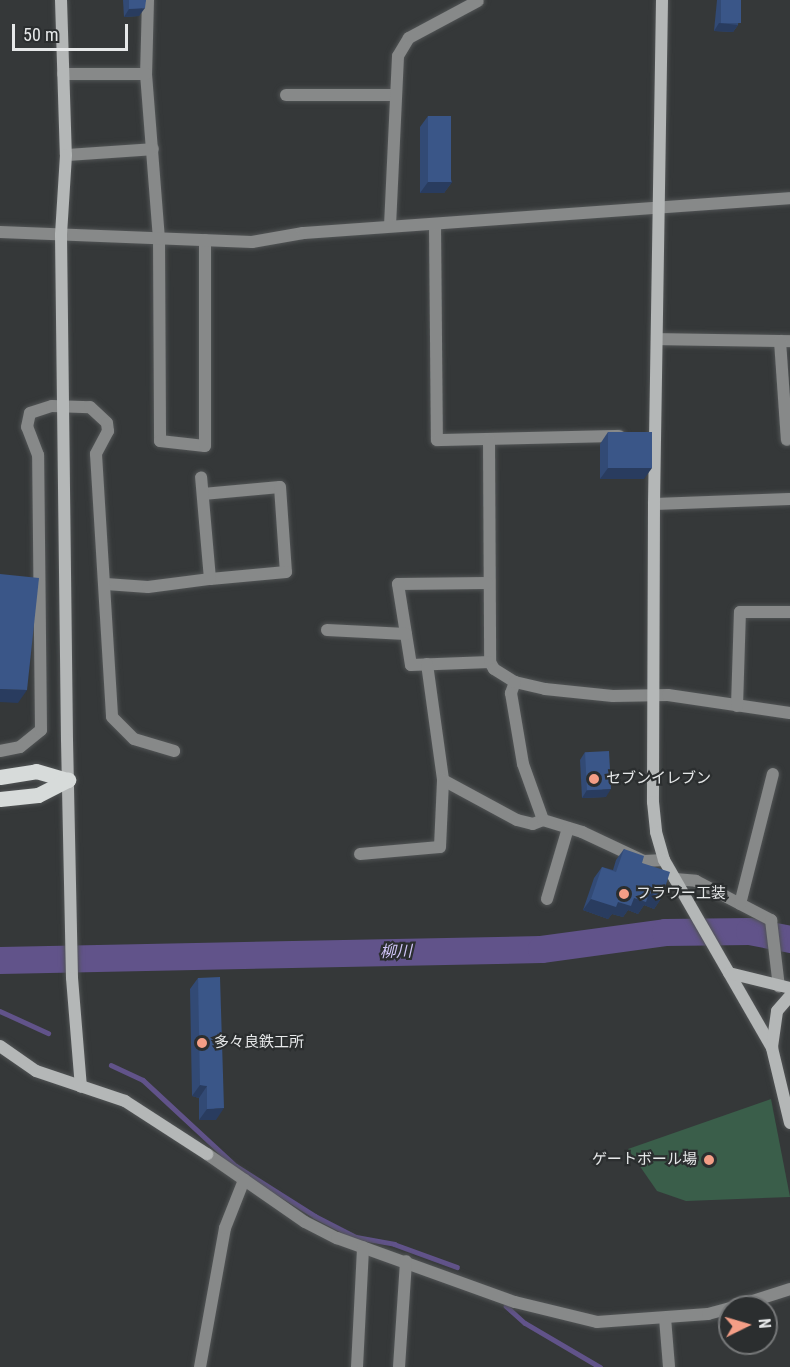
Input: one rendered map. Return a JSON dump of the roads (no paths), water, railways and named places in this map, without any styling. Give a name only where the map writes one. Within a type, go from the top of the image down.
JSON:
[{"type":"main road","points":[[0,777],[36,771],[68,780]]},
{"type":"main road","points":[[0,800],[38,795],[68,780]]},
{"type":"street","points":[[61,0],[66,155],[61,235],[68,780],[72,978],[81,1087]]},
{"type":"street","points":[[148,0],[146,74],[159,239],[160,441],[205,446],[205,240]]},
{"type":"street","points":[[663,0],[657,339],[644,435],[654,504],[653,802],[664,860],[711,946],[772,1048],[790,1123]]},
{"type":"street","points":[[390,226],[398,56],[409,38],[478,1]]},
{"type":"street","points":[[63,74],[146,74]]},
{"type":"street","points":[[286,95],[396,95]]},
{"type":"street","points":[[66,155],[153,149]]},
{"type":"street","points":[[0,232],[252,242],[303,233],[790,198]]},
{"type":"street","points":[[435,224],[437,440],[644,435]]},
{"type":"street","points":[[657,339],[785,341],[787,440]]},
{"type":"street","points":[[0,751],[20,747],[41,730],[38,455],[27,433],[27,419],[36,408],[64,407],[90,407],[107,423],[108,431],[96,454],[106,584],[112,717],[134,739],[174,751]]},
{"type":"street","points":[[489,440],[488,583],[490,662],[494,669],[515,682],[613,696],[654,695],[790,713]]},
{"type":"street","points":[[201,477],[210,579]]},
{"type":"street","points":[[106,584],[148,587],[286,572],[280,487],[203,494]]},
{"type":"street","points":[[654,504],[790,499]]},
{"type":"street","points":[[488,583],[398,584],[411,665],[490,662]]},
{"type":"street","points":[[737,706],[740,612],[790,612]]},
{"type":"street","points":[[327,630],[406,634]]},
{"type":"street","points":[[360,854],[440,847],[443,780],[427,664]]},
{"type":"street","points":[[515,682],[511,693],[523,764],[543,820]]},
{"type":"street","points":[[740,904],[773,774]]},
{"type":"street","points":[[443,780],[517,820],[533,824],[543,820],[568,828],[644,861],[664,860]]},
{"type":"street","points":[[547,899],[568,828]]},
{"type":"street","points":[[675,879],[696,881],[771,920],[784,987],[729,973]]},
{"type":"street","points":[[772,1048],[777,1011],[790,996]]},
{"type":"street","points":[[0,1046],[36,1071],[140,1109],[305,1222],[363,1247],[566,1316],[597,1322],[665,1318],[718,1310]]},
{"type":"street","points":[[200,1367],[225,1228],[244,1180]]},
{"type":"street","points":[[357,1367],[363,1247]]},
{"type":"street","points":[[399,1367],[406,1261]]},
{"type":"street","points":[[772,1295],[790,1289]]},
{"type":"street","points":[[665,1318],[669,1367]]},
{"type":"waterway","name":"柳川","points":[[0,960],[541,949],[665,932],[749,931],[790,939]]},
{"type":"waterway","points":[[0,1011],[48,1033]]},
{"type":"waterway","points":[[111,1065],[143,1080],[236,1166],[315,1216],[356,1237],[394,1244],[457,1267]]},
{"type":"waterway","points":[[506,1306],[525,1323],[600,1367]]},
{"type":"place","name":"セブンイレブン","points":[[594,779]]},
{"type":"place","name":"フラワー工装","points":[[624,894]]},
{"type":"place","name":"多々良鉄工所","points":[[202,1043]]},
{"type":"place","name":"ゲートボール場","points":[[709,1160]]}]
